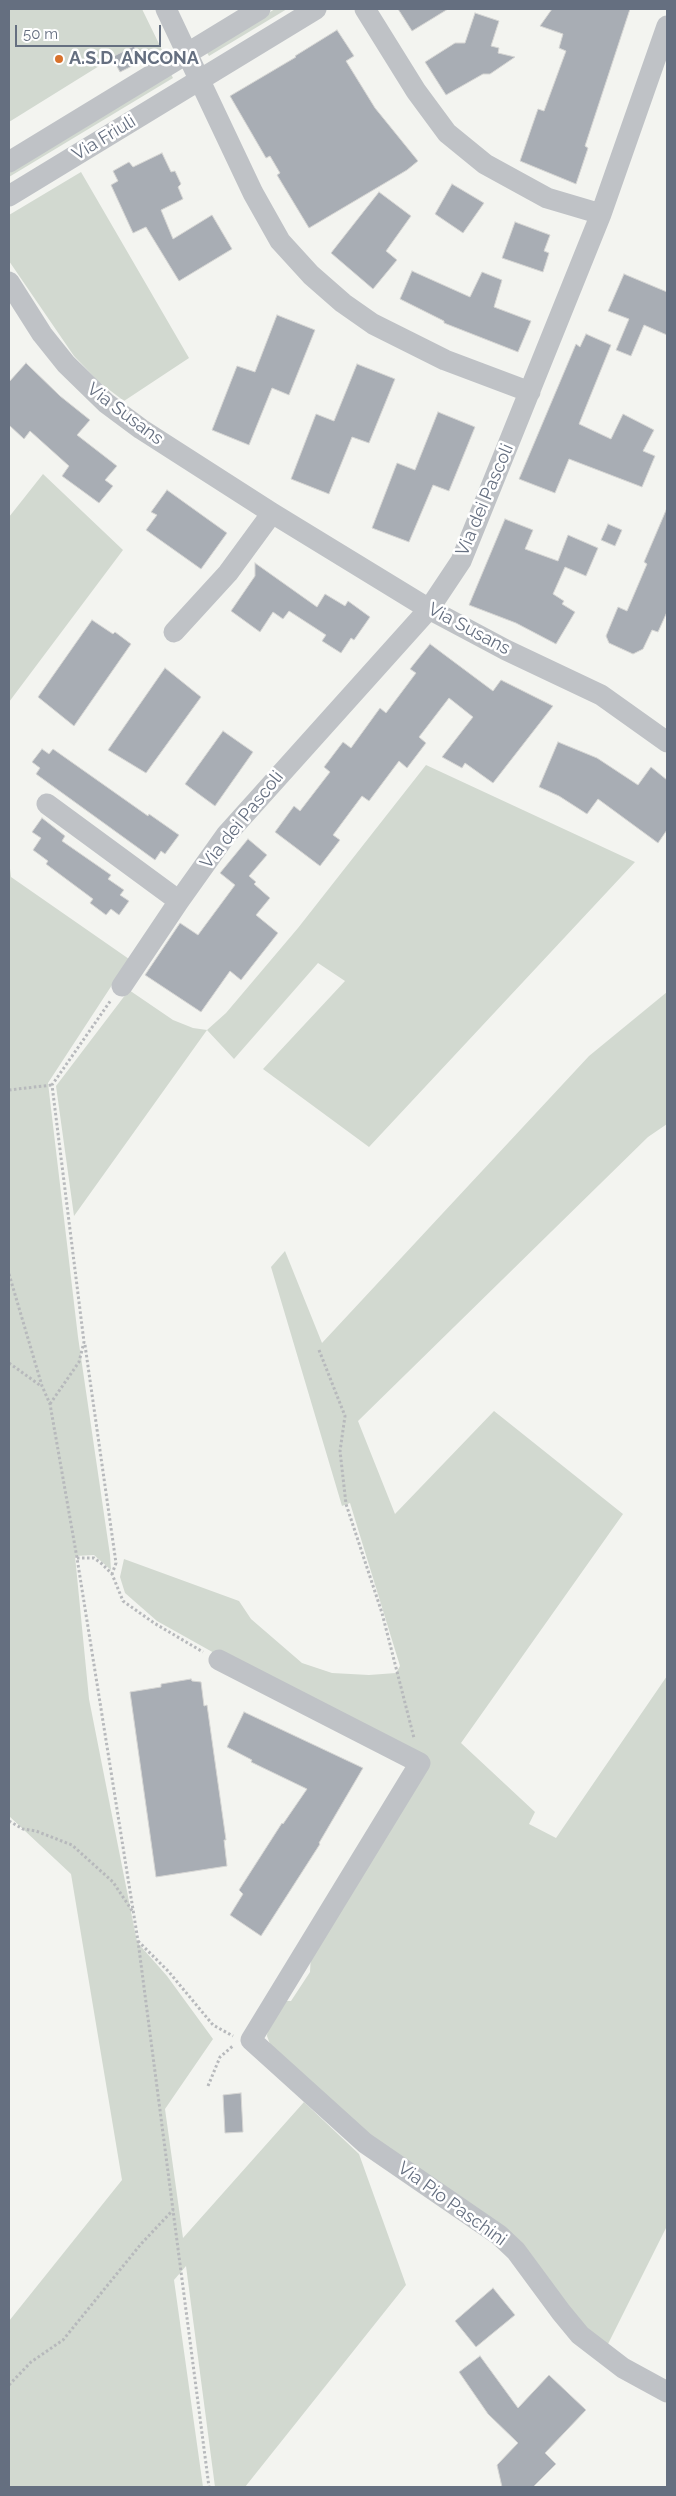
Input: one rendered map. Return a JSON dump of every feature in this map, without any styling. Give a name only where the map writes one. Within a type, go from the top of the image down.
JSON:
[{"type":"street","points":[[166,9],[252,193],[280,241],[312,275],[343,304],[373,324],[445,360],[530,392]]},
{"type":"street","name":"Via Friuli","points":[[9,162],[260,9]]},
{"type":"street","name":"Via Friuli","points":[[9,196],[316,9]]},
{"type":"street","points":[[365,9],[416,91],[447,133],[484,164],[547,198],[601,214]]},
{"type":"street","name":"Via dei Pascoli","points":[[122,986],[226,834],[429,608],[460,560],[601,214],[667,26]]},
{"type":"street","name":"Via Susans","points":[[9,282],[42,334],[66,364],[106,403],[141,429],[272,513],[429,608],[506,650],[601,695],[667,742]]},
{"type":"street","points":[[174,632],[228,573],[272,513]]},
{"type":"street","points":[[47,804],[179,901]]},
{"type":"street","points":[[219,1660],[420,1763],[251,2040]]},
{"type":"street","name":"Via Pio Paschini","points":[[251,2040],[365,2144],[499,2235],[516,2251],[580,2335],[623,2368],[667,2392]]},
{"type":"path","points":[[112,1574],[116,1563],[84,1342],[52,1085],[122,986]]},
{"type":"path","points":[[9,1090],[52,1085]]},
{"type":"path","points":[[9,1274],[42,1386],[50,1404],[77,1558],[138,1941],[208,2487]]},
{"type":"path","points":[[50,1404],[79,1362],[84,1342]]},
{"type":"path","points":[[319,1350],[345,1416],[340,1451],[346,1504],[382,1612],[420,1763]]},
{"type":"path","points":[[9,1363],[42,1386]]},
{"type":"path","points":[[77,1558],[94,1558],[112,1574],[123,1601],[161,1628],[219,1660]]},
{"type":"path","points":[[9,1821],[23,1829],[36,1831],[72,1845],[113,1882],[134,1915]]},
{"type":"path","points":[[138,1941],[169,1972],[213,2025],[231,2036],[251,2040]]},
{"type":"path","points":[[208,2086],[220,2057],[233,2045],[251,2040]]},
{"type":"path","points":[[9,2385],[31,2362],[63,2340],[141,2244],[173,2210]]},
{"type":"shaded area","name":"A.S.D. ANCONA","points":[[9,9],[142,9],[162,50],[120,72],[112,58],[9,122]]},
{"type":"shaded area","points":[[275,9],[287,9],[209,56],[206,51]]},
{"type":"shaded area","points":[[170,72],[173,78],[9,177],[9,170]]},
{"type":"shaded area","points":[[81,172],[189,358],[124,401],[99,382],[74,356],[9,261],[9,215]]},
{"type":"shaded area","points":[[43,474],[123,550],[9,702],[9,517]]},
{"type":"shaded area","points":[[426,765],[635,862],[369,1147],[263,1069],[345,981],[318,963],[234,1059],[207,1030],[226,1013],[298,928]]},
{"type":"shaded area","points":[[9,860],[11,877],[129,959],[48,1083],[78,1337],[111,1570],[94,1555],[75,1556],[89,1699],[137,1942],[167,1976],[213,2039],[165,2109],[183,2238],[304,2102],[359,2154],[406,2285],[245,2487],[215,2487],[186,2266],[174,2280],[203,2487],[9,2487],[9,2321],[122,2180],[71,1874],[9,1816]]},
{"type":"shaded area","points":[[129,990],[173,1020],[193,1028],[207,1030],[74,1216],[56,1086]]},
{"type":"shaded area","points":[[667,992],[667,1124],[648,1137],[358,1421],[395,1514],[494,1411],[623,1514],[461,1743],[535,1812],[529,1824],[556,1838],[667,1676],[667,2226],[606,2348],[583,2330],[542,2274],[369,2137],[273,2052],[267,2036],[268,2025],[280,2001],[291,2001],[310,1972],[311,1954],[425,1771],[157,1621],[125,1593],[120,1577],[124,1559],[239,1601],[251,1619],[302,1663],[332,1673],[369,1675],[396,1673],[400,1666],[350,1503],[342,1506],[271,1267],[285,1251],[322,1343],[589,1056]]},
{"type":"building","points":[[398,9],[448,9],[412,31]]},
{"type":"building","points":[[552,9],[630,9],[585,146],[588,148],[576,184],[520,161],[538,109],[544,111],[566,51],[559,48],[563,34],[540,26]]},
{"type":"building","points":[[475,13],[499,21],[491,46],[499,48],[498,53],[515,57],[490,74],[483,74],[446,95],[425,62],[455,43],[465,43]]},
{"type":"building","points":[[337,30],[354,56],[346,61],[375,108],[418,161],[407,170],[309,228],[277,175],[280,173],[270,156],[266,158],[230,96]]},
{"type":"building","points":[[134,46],[142,61],[120,72],[112,57]]},
{"type":"building","points":[[162,153],[171,172],[175,171],[181,184],[178,187],[183,199],[161,210],[173,239],[212,215],[232,249],[179,281],[146,227],[133,233],[111,185],[118,181],[113,171],[129,162],[133,167]]},
{"type":"building","points":[[452,184],[484,203],[463,233],[435,214]]},
{"type":"building","points":[[379,192],[411,216],[386,251],[397,260],[373,289],[331,253]]},
{"type":"building","points":[[515,222],[550,235],[544,251],[549,253],[543,272],[502,258]]},
{"type":"building","points":[[412,271],[470,297],[482,272],[502,280],[494,307],[531,321],[518,352],[444,323],[444,321],[400,299]]},
{"type":"building","points":[[624,274],[667,292],[667,335],[644,325],[631,356],[616,350],[629,319],[608,311]]},
{"type":"building","points":[[277,315],[315,330],[289,395],[272,388],[249,445],[212,430],[237,366],[255,372]]},
{"type":"building","points":[[586,334],[611,345],[579,424],[611,439],[623,414],[654,430],[643,451],[655,456],[642,487],[569,459],[555,493],[519,479],[576,344],[580,347]]},
{"type":"building","points":[[26,363],[60,396],[90,420],[77,435],[117,466],[105,480],[113,486],[99,503],[62,476],[69,466],[30,431],[24,439],[9,425],[9,382]]},
{"type":"building","points":[[357,364],[395,379],[369,443],[352,437],[329,494],[291,479],[316,414],[334,421]]},
{"type":"building","points":[[438,412],[475,427],[449,491],[433,485],[409,542],[372,528],[397,463],[415,470]]},
{"type":"building","points":[[167,490],[227,533],[201,569],[146,530],[157,515],[151,512]]},
{"type":"building","points":[[667,508],[667,612],[658,632],[652,630],[643,649],[633,654],[609,643],[606,636],[618,607],[627,611],[647,564],[644,562]]},
{"type":"building","points":[[505,519],[533,530],[525,549],[558,561],[568,535],[598,548],[586,576],[565,567],[553,594],[564,601],[562,604],[575,612],[556,644],[516,623],[469,605]]},
{"type":"building","points":[[608,524],[622,530],[615,546],[601,540]]},
{"type":"building","points":[[255,563],[317,607],[325,594],[345,606],[348,601],[370,617],[354,640],[351,638],[341,653],[322,641],[326,635],[289,611],[283,619],[273,612],[260,632],[231,611],[255,576]]},
{"type":"building","points":[[92,620],[113,634],[115,632],[131,644],[74,726],[38,697]]},
{"type":"building","points":[[430,644],[493,691],[501,680],[553,706],[493,783],[465,763],[462,768],[442,757],[473,717],[449,698],[419,737],[426,743],[407,768],[399,761],[369,801],[362,796],[333,835],[340,840],[320,866],[275,832],[294,806],[300,811],[330,772],[324,767],[343,742],[351,748],[380,708],[386,713],[416,673],[410,669]]},
{"type":"building","points":[[165,668],[201,697],[146,773],[108,750]]},
{"type":"building","points":[[223,731],[253,752],[215,806],[185,784]]},
{"type":"building","points":[[558,742],[597,758],[638,785],[651,767],[667,780],[667,830],[658,843],[598,799],[587,814],[559,796],[539,787]]},
{"type":"building","points":[[42,749],[49,754],[53,749],[148,816],[149,814],[179,835],[165,854],[161,851],[155,860],[36,774],[40,768],[32,762]]},
{"type":"building","points":[[42,818],[65,836],[62,841],[111,875],[108,879],[124,890],[120,895],[129,901],[119,915],[111,909],[106,915],[90,903],[93,899],[46,864],[48,861],[33,850],[41,838],[32,832]]},
{"type":"building","points":[[248,839],[267,855],[249,876],[256,882],[254,884],[270,898],[256,915],[278,933],[241,980],[230,971],[201,1012],[145,975],[180,923],[198,935],[235,885],[220,873]]},
{"type":"building","points":[[191,1679],[192,1681],[201,1682],[204,1706],[207,1705],[226,1840],[224,1840],[227,1866],[156,1877],[130,1692],[161,1687],[161,1684]]},
{"type":"building","points":[[244,1712],[363,1768],[320,1844],[261,1936],[230,1915],[243,1894],[239,1890],[282,1823],[307,1789],[251,1762],[252,1760],[227,1747]]},
{"type":"building","points":[[241,2093],[243,2132],[225,2133],[223,2095]]},
{"type":"building","points":[[493,2288],[515,2315],[476,2347],[455,2321]]},
{"type":"building","points":[[480,2356],[518,2408],[549,2375],[586,2410],[545,2453],[556,2464],[533,2487],[502,2487],[497,2465],[518,2443],[488,2414],[459,2372]]},
{"type":"place","name":"A.S.D. ANCONA","points":[[59,59]]}]
